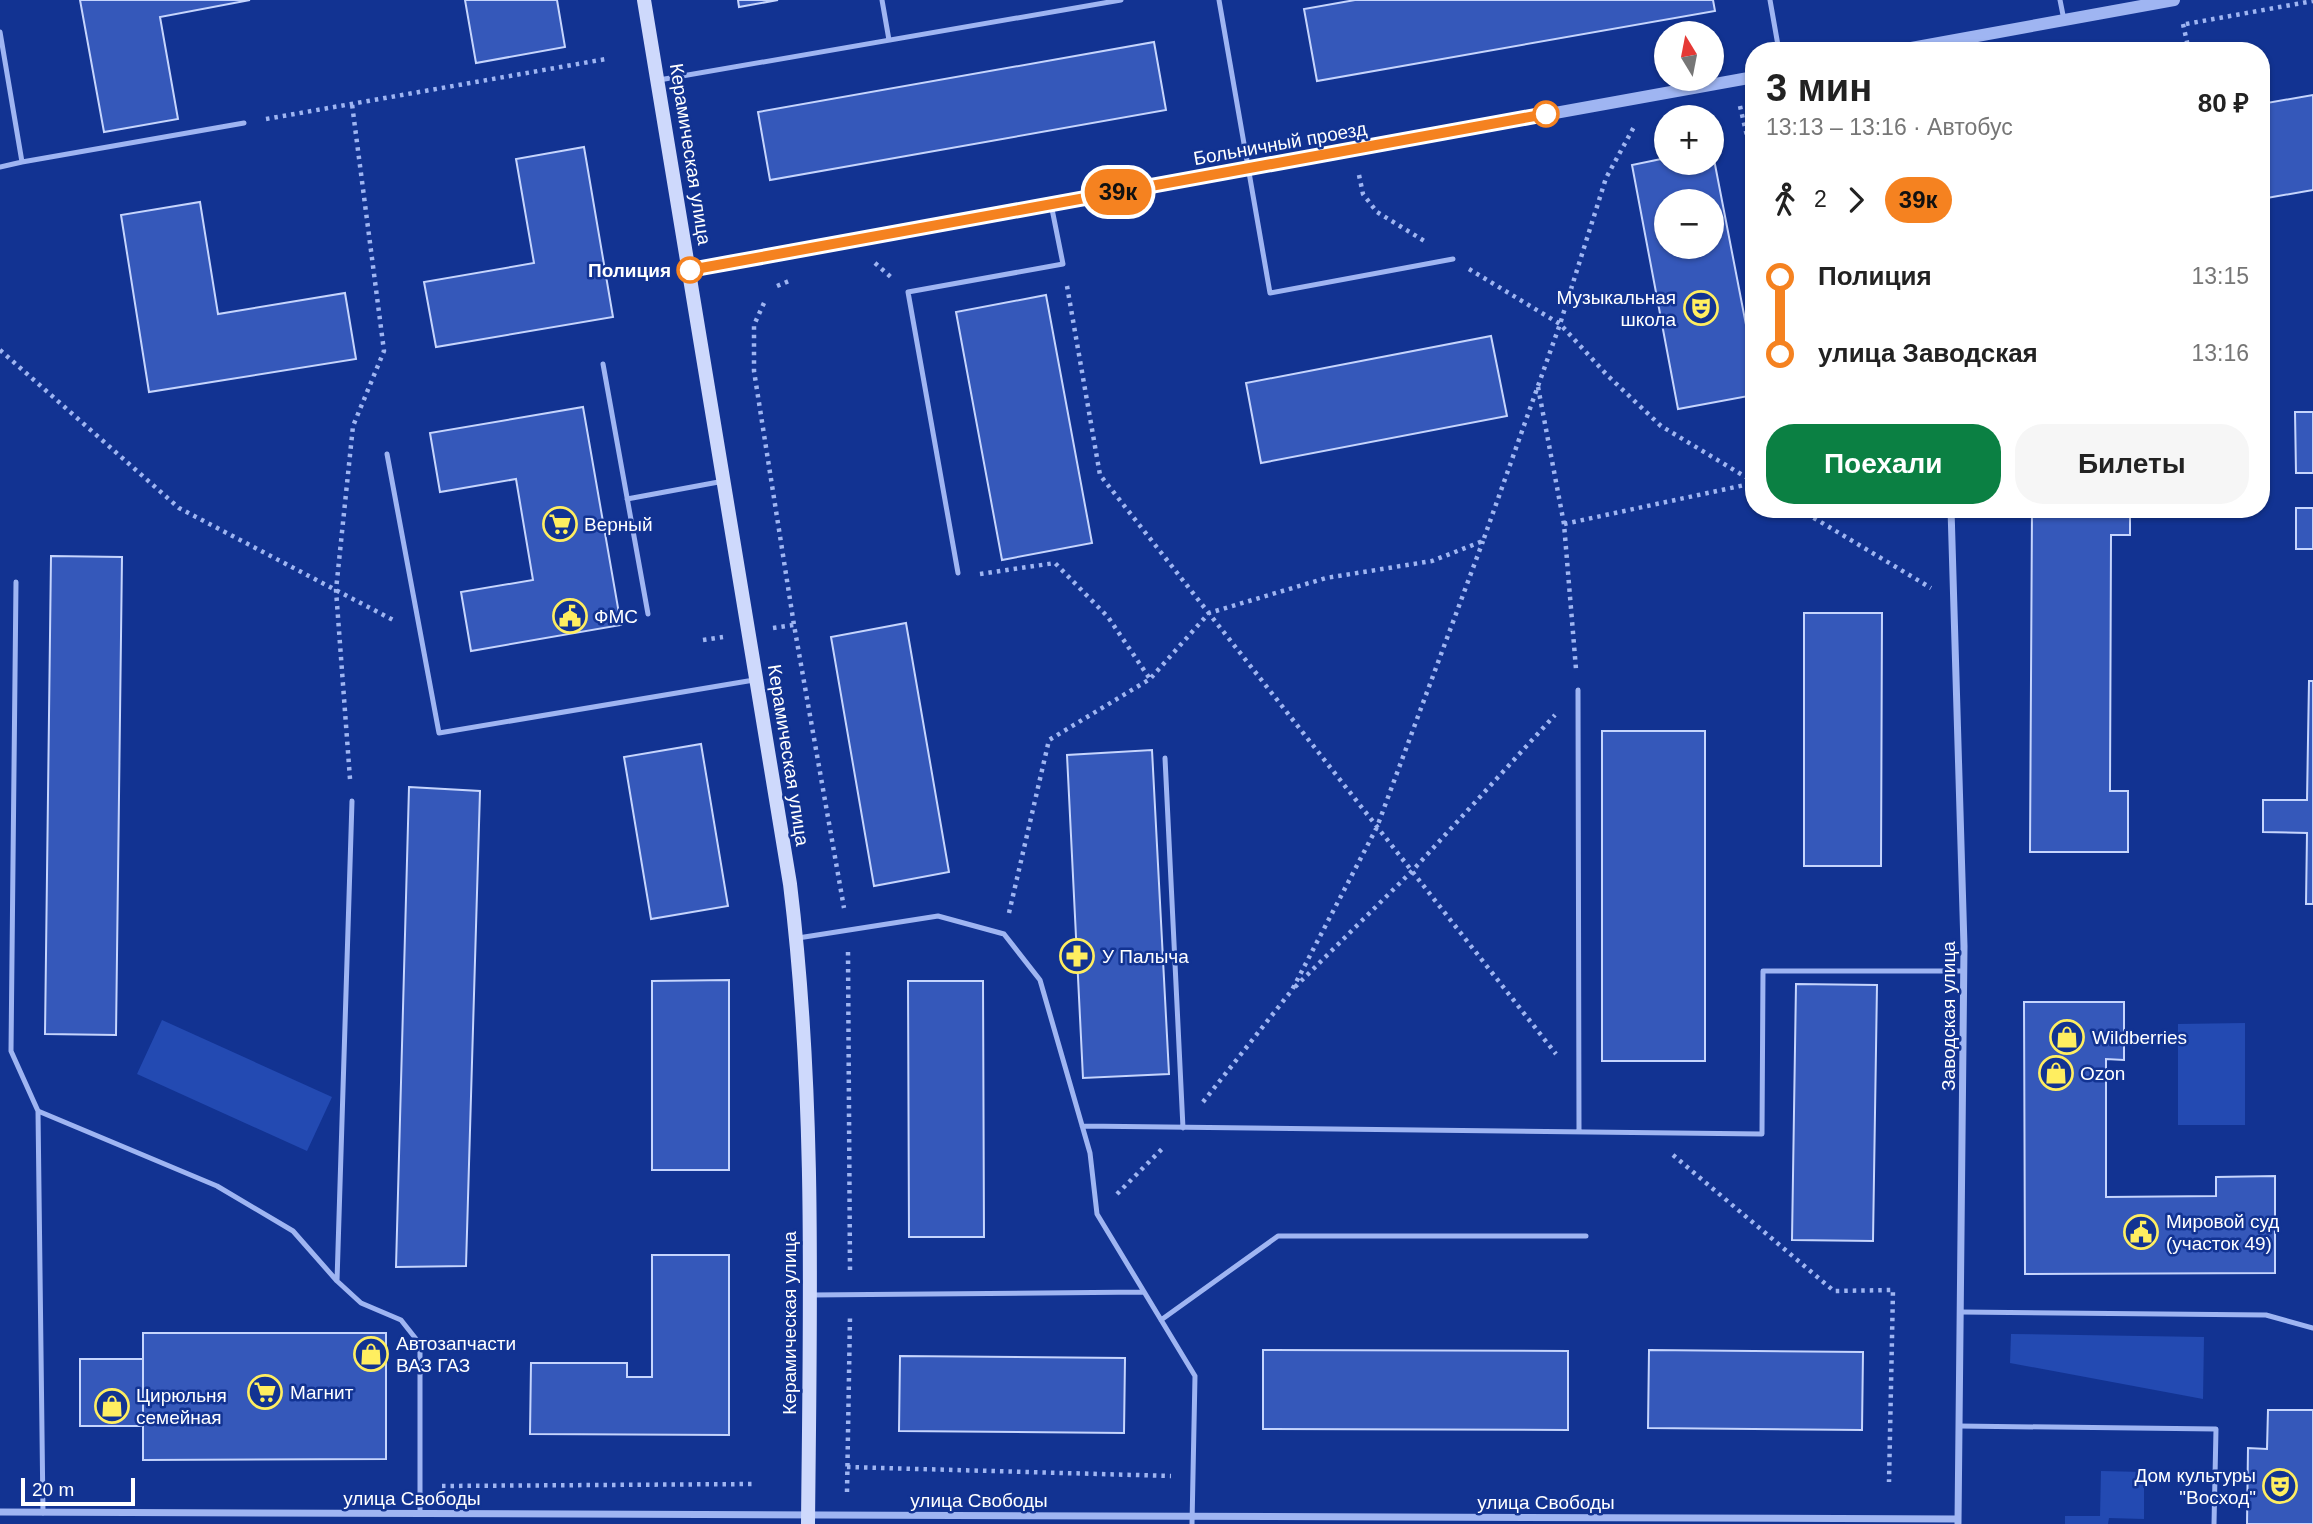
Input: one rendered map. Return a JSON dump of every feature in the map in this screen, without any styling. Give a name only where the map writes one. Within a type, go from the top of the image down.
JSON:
[{"type":"main road","name":"Керамическая улица","points":[[644,0],[725,480],[797,939],[808,1099],[808,1520]]},
{"type":"street","points":[[1944,42],[2174,0]]},
{"type":"street","name":"Больничный проезд","points":[[690,270],[1745,78]]},
{"type":"street","name":"Заводская улица","points":[[1951,518],[1964,971],[1958,1522]]},
{"type":"street","name":"улица Свободы","points":[[0,1512],[420,1514],[808,1520],[1958,1522]]},
{"type":"lane","points":[[882,0],[889,40]]},
{"type":"lane","points":[[659,80],[1121,0]]},
{"type":"lane","points":[[1219,0],[1270,293],[1453,259]]},
{"type":"lane","points":[[1770,0],[1777,42]]},
{"type":"lane","points":[[2060,0],[2064,20]]},
{"type":"lane","points":[[0,32],[22,162]]},
{"type":"lane","points":[[0,167],[244,123]]},
{"type":"lane","points":[[958,573],[908,292],[1063,264],[1051,204]]},
{"type":"lane","points":[[603,363],[648,614]]},
{"type":"lane","points":[[387,454],[439,733],[757,679]]},
{"type":"lane","points":[[627,499],[725,480]]},
{"type":"lane","points":[[16,582],[11,1051],[38,1111],[43,1513]]},
{"type":"lane","points":[[1578,690],[1579,1132]]},
{"type":"lane","points":[[1165,758],[1183,1128]]},
{"type":"lane","points":[[337,1281],[352,801]]},
{"type":"lane","points":[[797,939],[938,916],[1004,934],[1040,980],[1090,1153],[1097,1214],[1195,1376],[1192,1520]]},
{"type":"lane","points":[[1082,1126],[1762,1134],[1763,971],[1964,971]]},
{"type":"lane","points":[[38,1111],[217,1186],[293,1231],[337,1281],[361,1303],[401,1320],[420,1344],[420,1514]]},
{"type":"lane","points":[[1161,1320],[1278,1236],[1586,1236]]},
{"type":"lane","points":[[808,1295],[1144,1292]]},
{"type":"lane","points":[[1961,1312],[2266,1315],[2313,1328]]},
{"type":"lane","points":[[1959,1426],[2216,1429],[2214,1524]]},
{"type":"path","points":[[2183,24],[2187,42]]},
{"type":"path","points":[[244,123],[606,59]]},
{"type":"path","points":[[352,104],[384,351],[353,426],[336,590],[352,801]]},
{"type":"path","points":[[1740,105],[1745,127]]},
{"type":"path","points":[[1292,990],[1377,827],[1538,387],[1606,178],[1635,124]]},
{"type":"path","points":[[1359,174],[1363,194],[1377,212],[1560,324],[1607,375],[1661,426],[1745,477]]},
{"type":"path","points":[[1063,264],[1100,475],[1579,1084]]},
{"type":"path","points":[[0,350],[179,508],[421,635]]},
{"type":"path","points":[[1097,1214],[1183,1128],[1292,990],[1413,870],[1578,690],[1564,524],[1538,387]]},
{"type":"path","points":[[1564,524],[1745,484]]},
{"type":"path","points":[[1814,518],[1954,601]]},
{"type":"path","points":[[1004,934],[1049,740],[1150,679],[1209,613],[1326,578],[1432,561],[1483,541]]},
{"type":"path","points":[[976,575],[1055,563],[1108,617],[1150,679]]},
{"type":"path","points":[[1647,1133],[1835,1291],[1894,1290],[1889,1482]]},
{"type":"path","points":[[847,1467],[1193,1476]]},
{"type":"path","points":[[420,1486],[754,1485]]},
{"type":"shaded area","points":[[162,1020],[332,1097],[307,1151],[137,1074]]},
{"type":"shaded area","points":[[2245,1023],[2245,1125],[2178,1125],[2178,1024]]},
{"type":"shaded area","points":[[2011,1334],[2204,1337],[2203,1399],[2010,1363]]},
{"type":"shaded area","points":[[2101,1471],[2144,1472],[2144,1519],[2109,1518],[2108,1524],[2065,1524],[2065,1516],[2100,1516]]},
{"type":"building","points":[[80,0],[250,0],[160,17],[178,119],[104,132]]},
{"type":"building","points":[[465,0],[557,0],[565,47],[476,63]]},
{"type":"building","points":[[738,0],[778,0],[739,7]]},
{"type":"building","points":[[1355,0],[1713,0],[1715,11],[1317,81],[1304,9]]},
{"type":"building","points":[[1154,42],[1166,110],[770,180],[758,112]]},
{"type":"building","points":[[2313,95],[2313,190],[2270,197],[2270,102]]},
{"type":"building","points":[[584,147],[613,317],[436,347],[424,282],[534,263],[516,159]]},
{"type":"building","name":"Музыкальная школа","points":[[1654,160],[1654,175],[1717,175],[1720,189],[1654,189],[1654,259],[1724,259],[1724,211],[1745,320],[1745,397],[1678,409],[1632,165]]},
{"type":"building","points":[[200,202],[218,314],[345,293],[356,359],[149,392],[121,215]]},
{"type":"building","points":[[1046,295],[1092,543],[1002,560],[956,312]]},
{"type":"building","points":[[1491,336],[1507,416],[1261,463],[1246,383]]},
{"type":"building","points":[[583,407],[621,625],[471,651],[461,592],[533,580],[516,479],[440,492],[430,433]]},
{"type":"building","points":[[2295,412],[2313,412],[2313,473],[2296,473]]},
{"type":"building","points":[[2296,508],[2313,508],[2313,549],[2296,549]]},
{"type":"building","points":[[2032,518],[2130,518],[2130,535],[2111,535],[2110,791],[2128,791],[2128,852],[2030,852]]},
{"type":"building","points":[[51,556],[122,557],[116,1035],[45,1034]]},
{"type":"building","points":[[1804,613],[1882,613],[1881,866],[1804,866]]},
{"type":"building","points":[[906,623],[949,872],[874,886],[831,637]]},
{"type":"building","points":[[2309,681],[2313,681],[2313,904],[2306,904],[2307,833],[2263,832],[2263,800],[2307,800]]},
{"type":"building","points":[[1602,731],[1705,731],[1705,1061],[1602,1061]]},
{"type":"building","points":[[701,744],[728,906],[651,919],[624,757]]},
{"type":"building","points":[[1152,750],[1169,1074],[1083,1078],[1067,755]]},
{"type":"building","points":[[409,787],[480,791],[466,1266],[396,1267]]},
{"type":"building","points":[[729,980],[729,1170],[652,1170],[652,981]]},
{"type":"building","points":[[908,981],[983,981],[984,1237],[909,1237]]},
{"type":"building","points":[[1796,984],[1877,985],[1873,1241],[1792,1240]]},
{"type":"building","points":[[2024,1002],[2124,1002],[2124,1060],[2106,1059],[2106,1197],[2216,1196],[2216,1177],[2275,1176],[2275,1273],[2025,1274]]},
{"type":"building","points":[[652,1255],[729,1255],[729,1435],[530,1434],[531,1363],[627,1363],[627,1377],[652,1377]]},
{"type":"building","name":"Магнит","points":[[143,1333],[386,1333],[386,1459],[143,1460]]},
{"type":"building","points":[[1263,1350],[1568,1351],[1568,1430],[1263,1429]]},
{"type":"building","points":[[1649,1350],[1863,1352],[1862,1430],[1648,1428]]},
{"type":"building","points":[[900,1356],[1125,1358],[1124,1433],[899,1431]]},
{"type":"building","points":[[80,1359],[143,1359],[143,1426],[80,1426]]},
{"type":"building","name":"Дом культуры \"Восход\"","points":[[2268,1410],[2313,1410],[2313,1524],[2247,1524],[2248,1448],[2267,1449]]},
{"type":"bus line","name":"39к","points":[[690,270],[1546,114]]},
{"type":"place","name":"Полиция","points":[[690,270]]},
{"type":"place","name":"Музыкальная школа","points":[[1701,308]]},
{"type":"place","name":"Верный","points":[[560,524]]},
{"type":"place","name":"ФМС","points":[[570,616]]},
{"type":"place","name":"У Палыча","points":[[1077,956]]},
{"type":"place","name":"Wildberries","points":[[2067,1037]]},
{"type":"place","name":"Ozon","points":[[2056,1073]]},
{"type":"place","name":"Мировой суд (участок 49)","points":[[2141,1232]]},
{"type":"place","name":"Автозапчасти ВАЗ ГАЗ","points":[[371,1354]]},
{"type":"place","name":"Магнит","points":[[265,1392]]},
{"type":"place","name":"Цирюльня семейная","points":[[112,1406]]},
{"type":"place","name":"Дом культуры \"Восход\"","points":[[2280,1486]]}]
